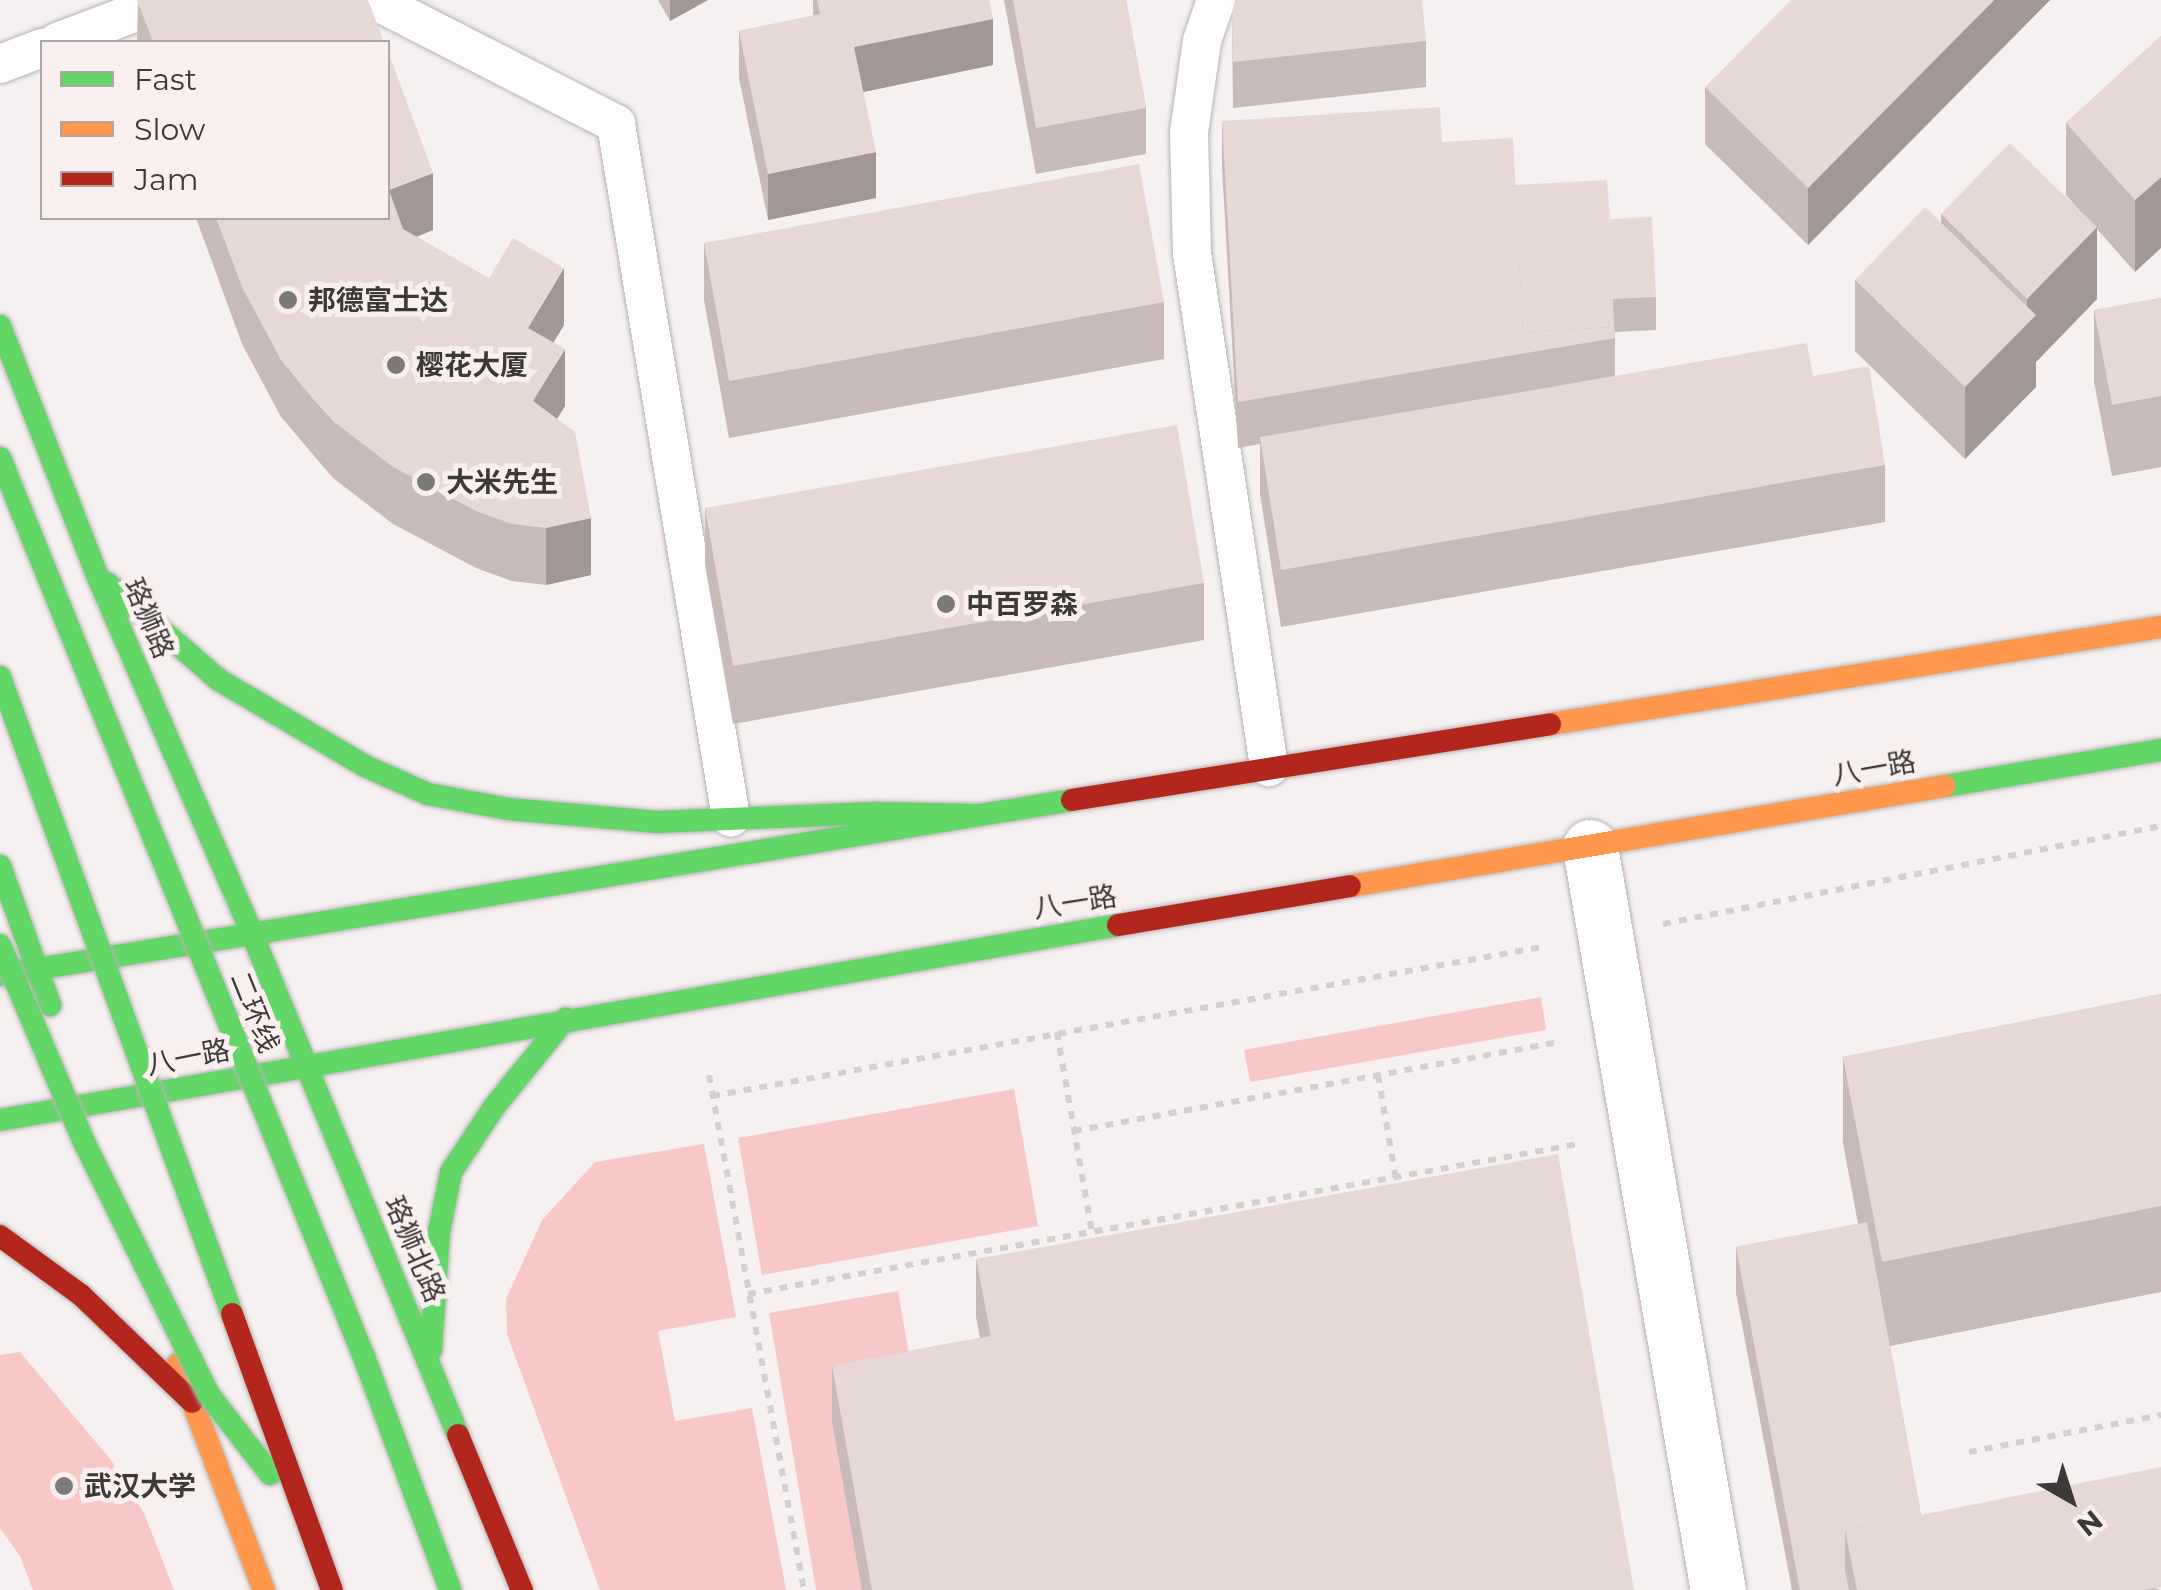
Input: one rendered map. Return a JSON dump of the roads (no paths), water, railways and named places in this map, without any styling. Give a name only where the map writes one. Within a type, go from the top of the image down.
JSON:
[{"type":"main road","name":"珞狮路","points":[[0,326],[97,575],[251,931]]},
{"type":"main road","name":"二环线","points":[[0,458],[364,1357],[450,1590]]},
{"type":"main road","points":[[97,575],[219,680],[365,766],[428,794],[508,810],[620,819],[976,814]]},
{"type":"main road","points":[[0,976],[251,931],[2161,627]]},
{"type":"main road","points":[[0,677],[332,1590]]},
{"type":"main road","name":"八一路","points":[[0,1120],[566,1018],[2161,750]]},
{"type":"main road","points":[[0,866],[192,1402],[264,1590]]},
{"type":"main road","name":"珞狮北路","points":[[251,931],[522,1590]]},
{"type":"main road","points":[[0,944],[84,1142],[209,1395],[302,1515]]},
{"type":"main road","points":[[431,1363],[438,1232],[451,1172],[484,1120],[566,1018]]},
{"type":"main road","points":[[0,1236],[81,1295],[192,1402]]},
{"type":"street","points":[[1590,847],[1718,1590]]},
{"type":"lane","points":[[62,40],[168,0]]},
{"type":"lane","points":[[374,0],[616,124],[732,818]]},
{"type":"lane","points":[[1216,0],[1202,42],[1188,132],[1192,253],[1270,767]]},
{"type":"lane","points":[[0,64],[40,49]]},
{"type":"place","name":"邦德富士达","points":[[288,300]]},
{"type":"place","name":"樱花大厦","points":[[396,365]]},
{"type":"place","name":"大米先生","points":[[426,482]]},
{"type":"place","name":"中百罗森","points":[[946,604]]},
{"type":"place","name":"武汉大学","points":[[64,1486]]}]
